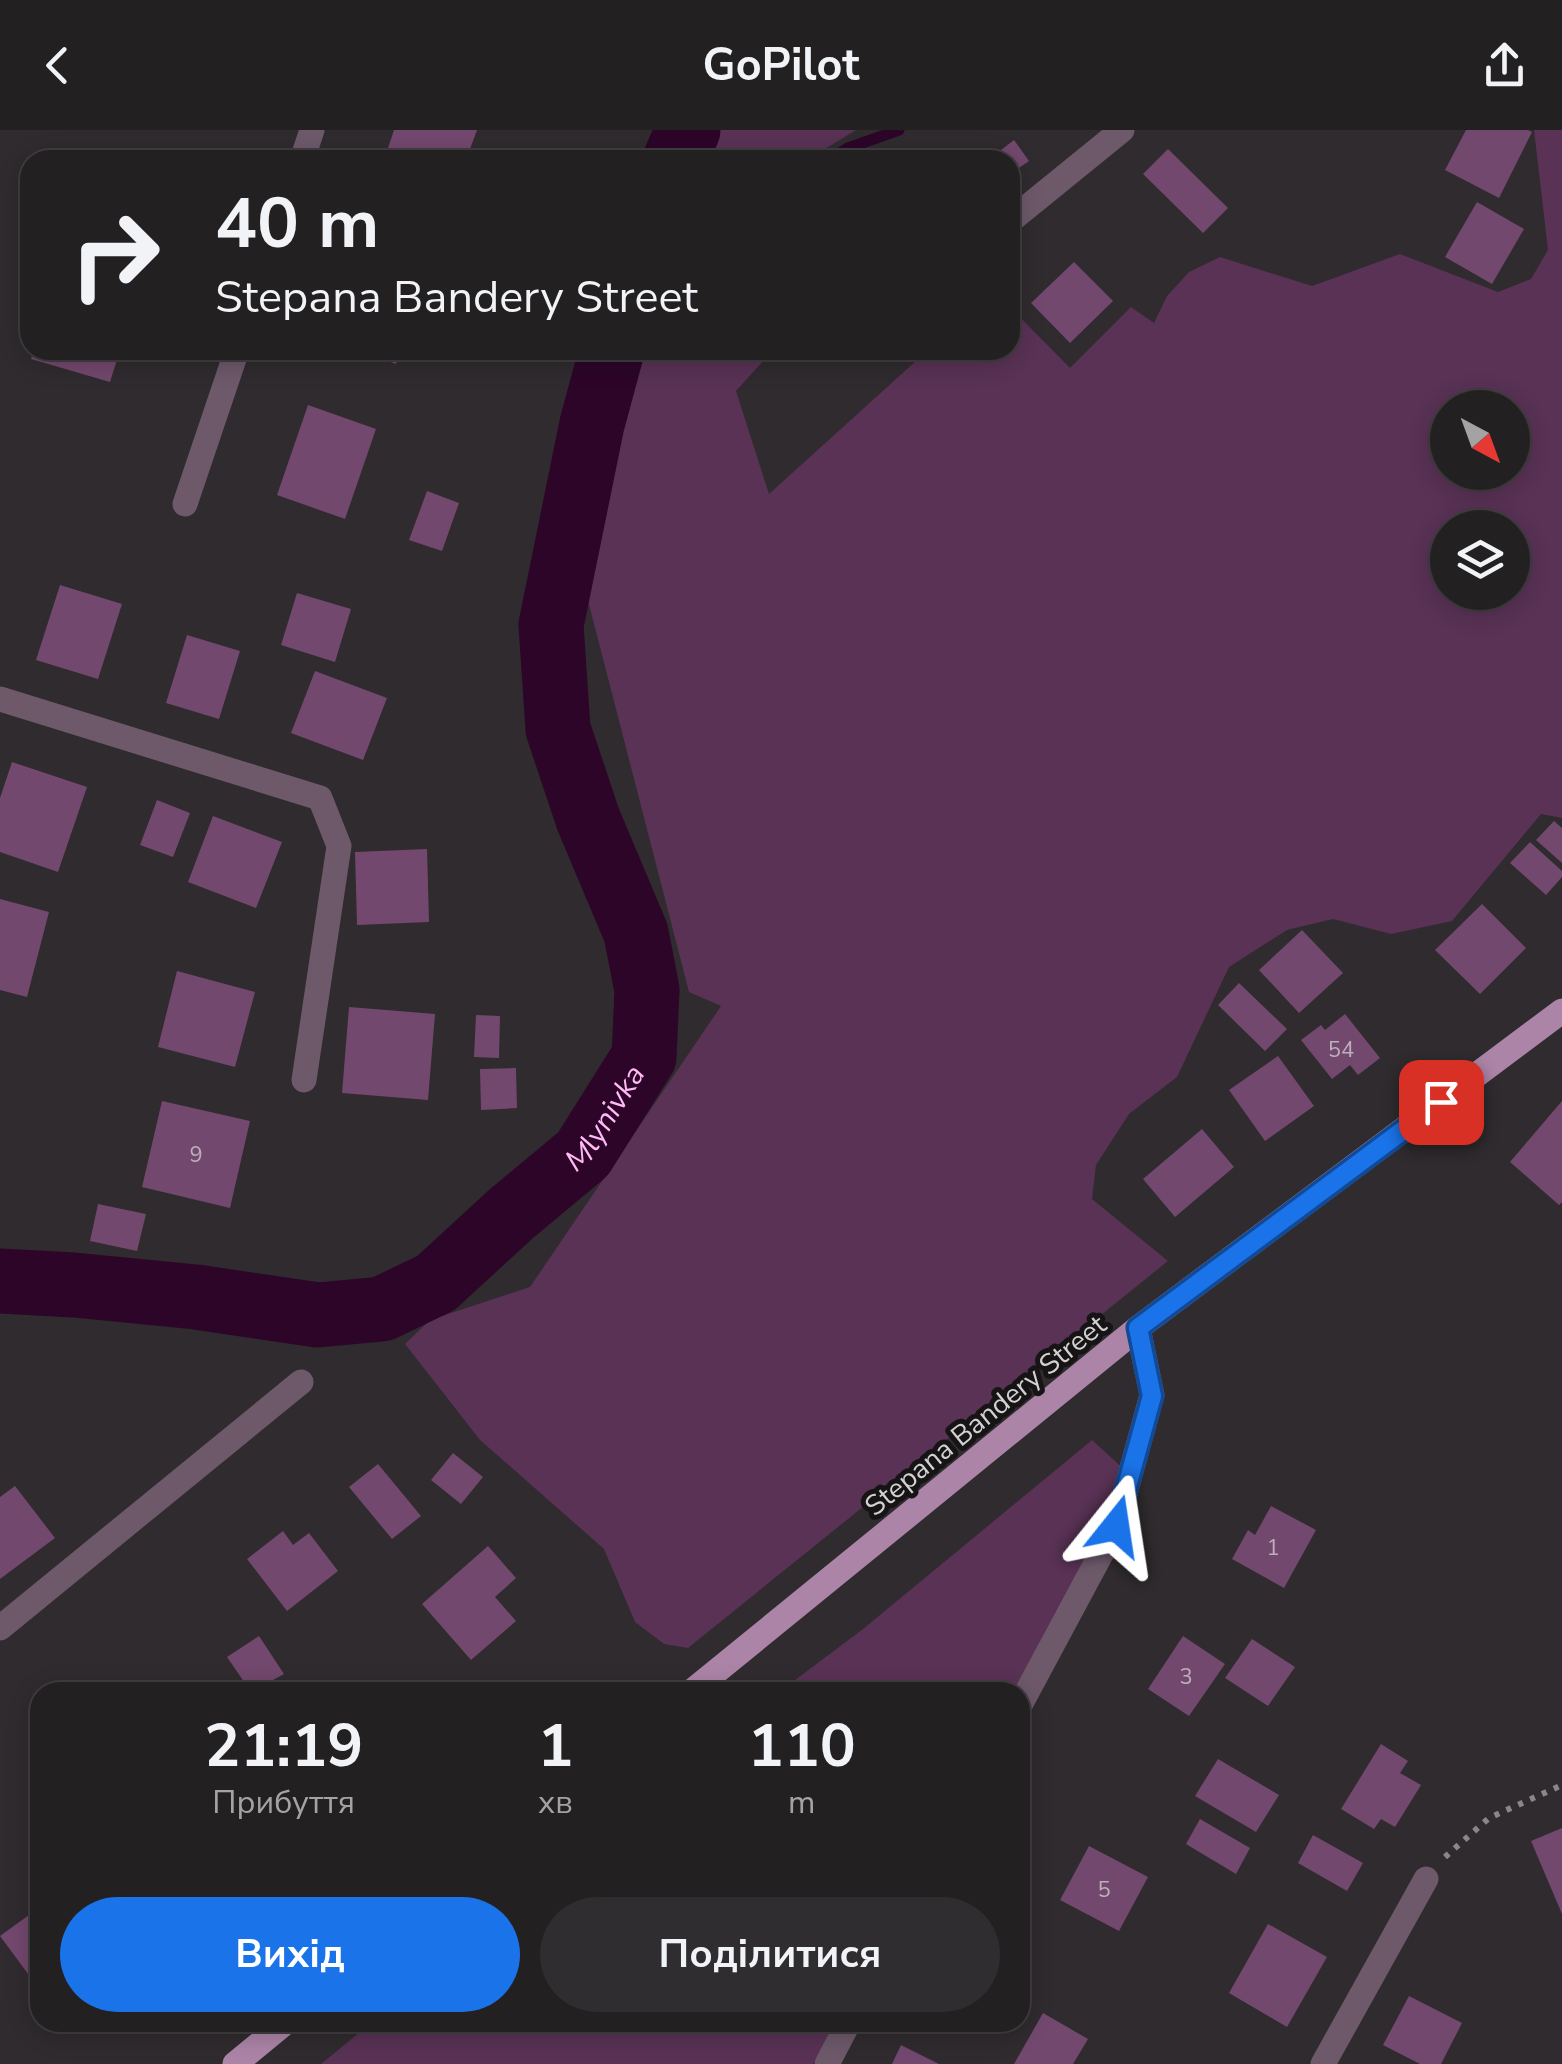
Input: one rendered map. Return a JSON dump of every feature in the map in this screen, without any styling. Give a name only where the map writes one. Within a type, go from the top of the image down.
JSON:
[{"type":"main road","name":"Stepana Bandery Street","points":[[703,1682],[1138,1328],[1562,1011]]},
{"type":"main road","points":[[235,2064],[274,2032]]},
{"type":"street","points":[[1020,213],[1122,130]]},
{"type":"street","points":[[185,504],[234,360]]},
{"type":"street","points":[[0,699],[320,798],[339,846],[304,1080]]},
{"type":"street","points":[[1030,1686],[1116,1526],[1152,1396],[1138,1328]]},
{"type":"street","points":[[0,1628],[301,1382]]},
{"type":"street","points":[[1323,2064],[1426,1879]]},
{"type":"street","points":[[827,2064],[844,2032]]},
{"type":"path","points":[[1426,1879],[1455,1846],[1489,1818],[1562,1785]]},
{"type":"shaded area","points":[[706,130],[856,130],[823,150],[697,150]]},
{"type":"shaded area","points":[[1534,130],[1562,130],[1562,818],[1541,814],[1452,921],[1391,934],[1333,919],[1287,930],[1229,967],[1177,1077],[1129,1114],[1096,1165],[1092,1199],[1168,1261],[688,1648],[664,1644],[635,1622],[604,1549],[480,1440],[405,1344],[430,1320],[530,1287],[721,1006],[689,992],[585,589],[630,370],[644,360],[764,360],[736,391],[769,494],[917,360],[1020,360],[1020,317],[1070,368],[1131,307],[1154,323],[1167,296],[1189,272],[1220,257],[1312,286],[1400,254],[1498,292],[1531,279],[1548,250]]},
{"type":"shaded area","points":[[1092,1440],[1127,1472],[1116,1526],[1020,1682],[792,1682],[863,1629]]},
{"type":"shaded area","points":[[360,2032],[832,2032],[813,2064],[321,2064]]},
{"type":"building","points":[[394,130],[477,130],[470,150],[387,150]]},
{"type":"building","points":[[1466,130],[1532,132],[1499,198],[1445,170]]},
{"type":"building","points":[[1014,140],[1029,161],[1020,167],[1020,150],[1001,150]]},
{"type":"building","points":[[1168,149],[1228,208],[1203,233],[1143,174]]},
{"type":"building","points":[[1477,202],[1524,229],[1492,284],[1445,257]]},
{"type":"building","points":[[1074,262],[1113,301],[1070,343],[1031,303]]},
{"type":"building","points":[[34,360],[117,360],[110,382]]},
{"type":"building","points":[[308,405],[376,429],[345,519],[277,495]]},
{"type":"building","points":[[427,491],[459,503],[442,551],[409,540]]},
{"type":"building","points":[[60,585],[122,604],[98,679],[36,660]]},
{"type":"building","points":[[297,593],[351,609],[335,662],[281,645]]},
{"type":"building","points":[[187,635],[240,651],[219,719],[166,703]]},
{"type":"building","points":[[315,671],[387,698],[363,760],[291,733]]},
{"type":"building","points":[[12,762],[87,787],[58,872],[0,852],[0,798]]},
{"type":"building","points":[[157,800],[190,813],[173,857],[140,845]]},
{"type":"building","points":[[213,816],[282,842],[256,908],[188,882]]},
{"type":"building","points":[[1554,821],[1562,828],[1562,863],[1536,840]]},
{"type":"building","points":[[1530,842],[1562,871],[1562,877],[1546,895],[1510,863]]},
{"type":"building","points":[[427,849],[429,922],[357,925],[355,852]]},
{"type":"building","points":[[0,899],[49,912],[27,997],[0,990]]},
{"type":"building","points":[[1482,904],[1526,948],[1480,994],[1435,950]]},
{"type":"building","points":[[1302,930],[1343,973],[1299,1013],[1259,970]]},
{"type":"building","points":[[177,971],[255,992],[235,1067],[158,1047]]},
{"type":"building","points":[[1239,983],[1287,1029],[1265,1051],[1218,1005]]},
{"type":"building","points":[[349,1007],[435,1014],[428,1100],[342,1093]]},
{"type":"building","points":[[1345,1014],[1380,1058],[1358,1075],[1350,1065],[1332,1079],[1301,1040],[1321,1025],[1325,1030]]},
{"type":"building","points":[[476,1015],[500,1016],[499,1058],[474,1057]]},
{"type":"building","points":[[1278,1056],[1314,1106],[1265,1141],[1229,1090]]},
{"type":"building","points":[[516,1068],[517,1108],[481,1110],[480,1069]]},
{"type":"building","points":[[162,1101],[250,1121],[230,1208],[142,1187]]},
{"type":"building","points":[[1562,1101],[1562,1202],[1559,1205],[1510,1162]]},
{"type":"building","points":[[1202,1129],[1234,1167],[1175,1217],[1143,1179]]},
{"type":"building","points":[[98,1204],[146,1214],[137,1251],[90,1241]]},
{"type":"building","points":[[453,1453],[483,1477],[461,1504],[431,1480]]},
{"type":"building","points":[[378,1464],[421,1516],[392,1539],[349,1487]]},
{"type":"building","points":[[15,1486],[55,1538],[0,1579],[0,1497]]},
{"type":"building","points":[[1271,1506],[1316,1530],[1284,1588],[1232,1559],[1248,1530],[1255,1535]]},
{"type":"building","points":[[283,1531],[293,1545],[309,1533],[338,1571],[287,1611],[247,1559]]},
{"type":"building","points":[[488,1546],[516,1578],[495,1597],[516,1621],[471,1660],[422,1604]]},
{"type":"building","points":[[259,1636],[284,1674],[269,1682],[244,1682],[227,1657]]},
{"type":"building","points":[[1183,1636],[1225,1664],[1189,1716],[1148,1689]]},
{"type":"building","points":[[1252,1639],[1295,1667],[1268,1706],[1225,1678]]},
{"type":"building","points":[[1381,1744],[1408,1761],[1400,1773],[1421,1785],[1395,1827],[1381,1819],[1374,1829],[1341,1809]]},
{"type":"building","points":[[1218,1759],[1279,1795],[1256,1832],[1195,1796]]},
{"type":"building","points":[[1200,1819],[1250,1848],[1236,1874],[1186,1844]]},
{"type":"building","points":[[1562,1828],[1562,1914],[1531,1841]]},
{"type":"building","points":[[1313,1835],[1363,1863],[1347,1891],[1298,1863]]},
{"type":"building","points":[[1089,1846],[1148,1877],[1119,1931],[1060,1900]]},
{"type":"building","points":[[30,1914],[30,1976],[0,1936]]},
{"type":"building","points":[[1268,1924],[1327,1957],[1287,2027],[1229,1993]]},
{"type":"building","points":[[1409,1996],[1462,2023],[1441,2064],[1420,2064],[1383,2045]]},
{"type":"building","points":[[1043,2013],[1088,2039],[1073,2064],[1014,2064]]},
{"type":"building","points":[[901,2045],[939,2064],[892,2064]]},
{"type":"waterway","name":"Mlynivka","points":[[679,150],[688,130]]},
{"type":"waterway","points":[[845,150],[899,130]]},
{"type":"waterway","name":"Mlynivka","points":[[0,1281],[196,1297],[318,1315],[382,1309],[436,1283],[583,1154],[644,1057],[647,990],[636,933],[588,819],[558,729],[551,625],[592,424],[609,360]]},
{"type":"route","points":[[1116,1526],[1152,1396],[1138,1328],[1441,1102]]}]
